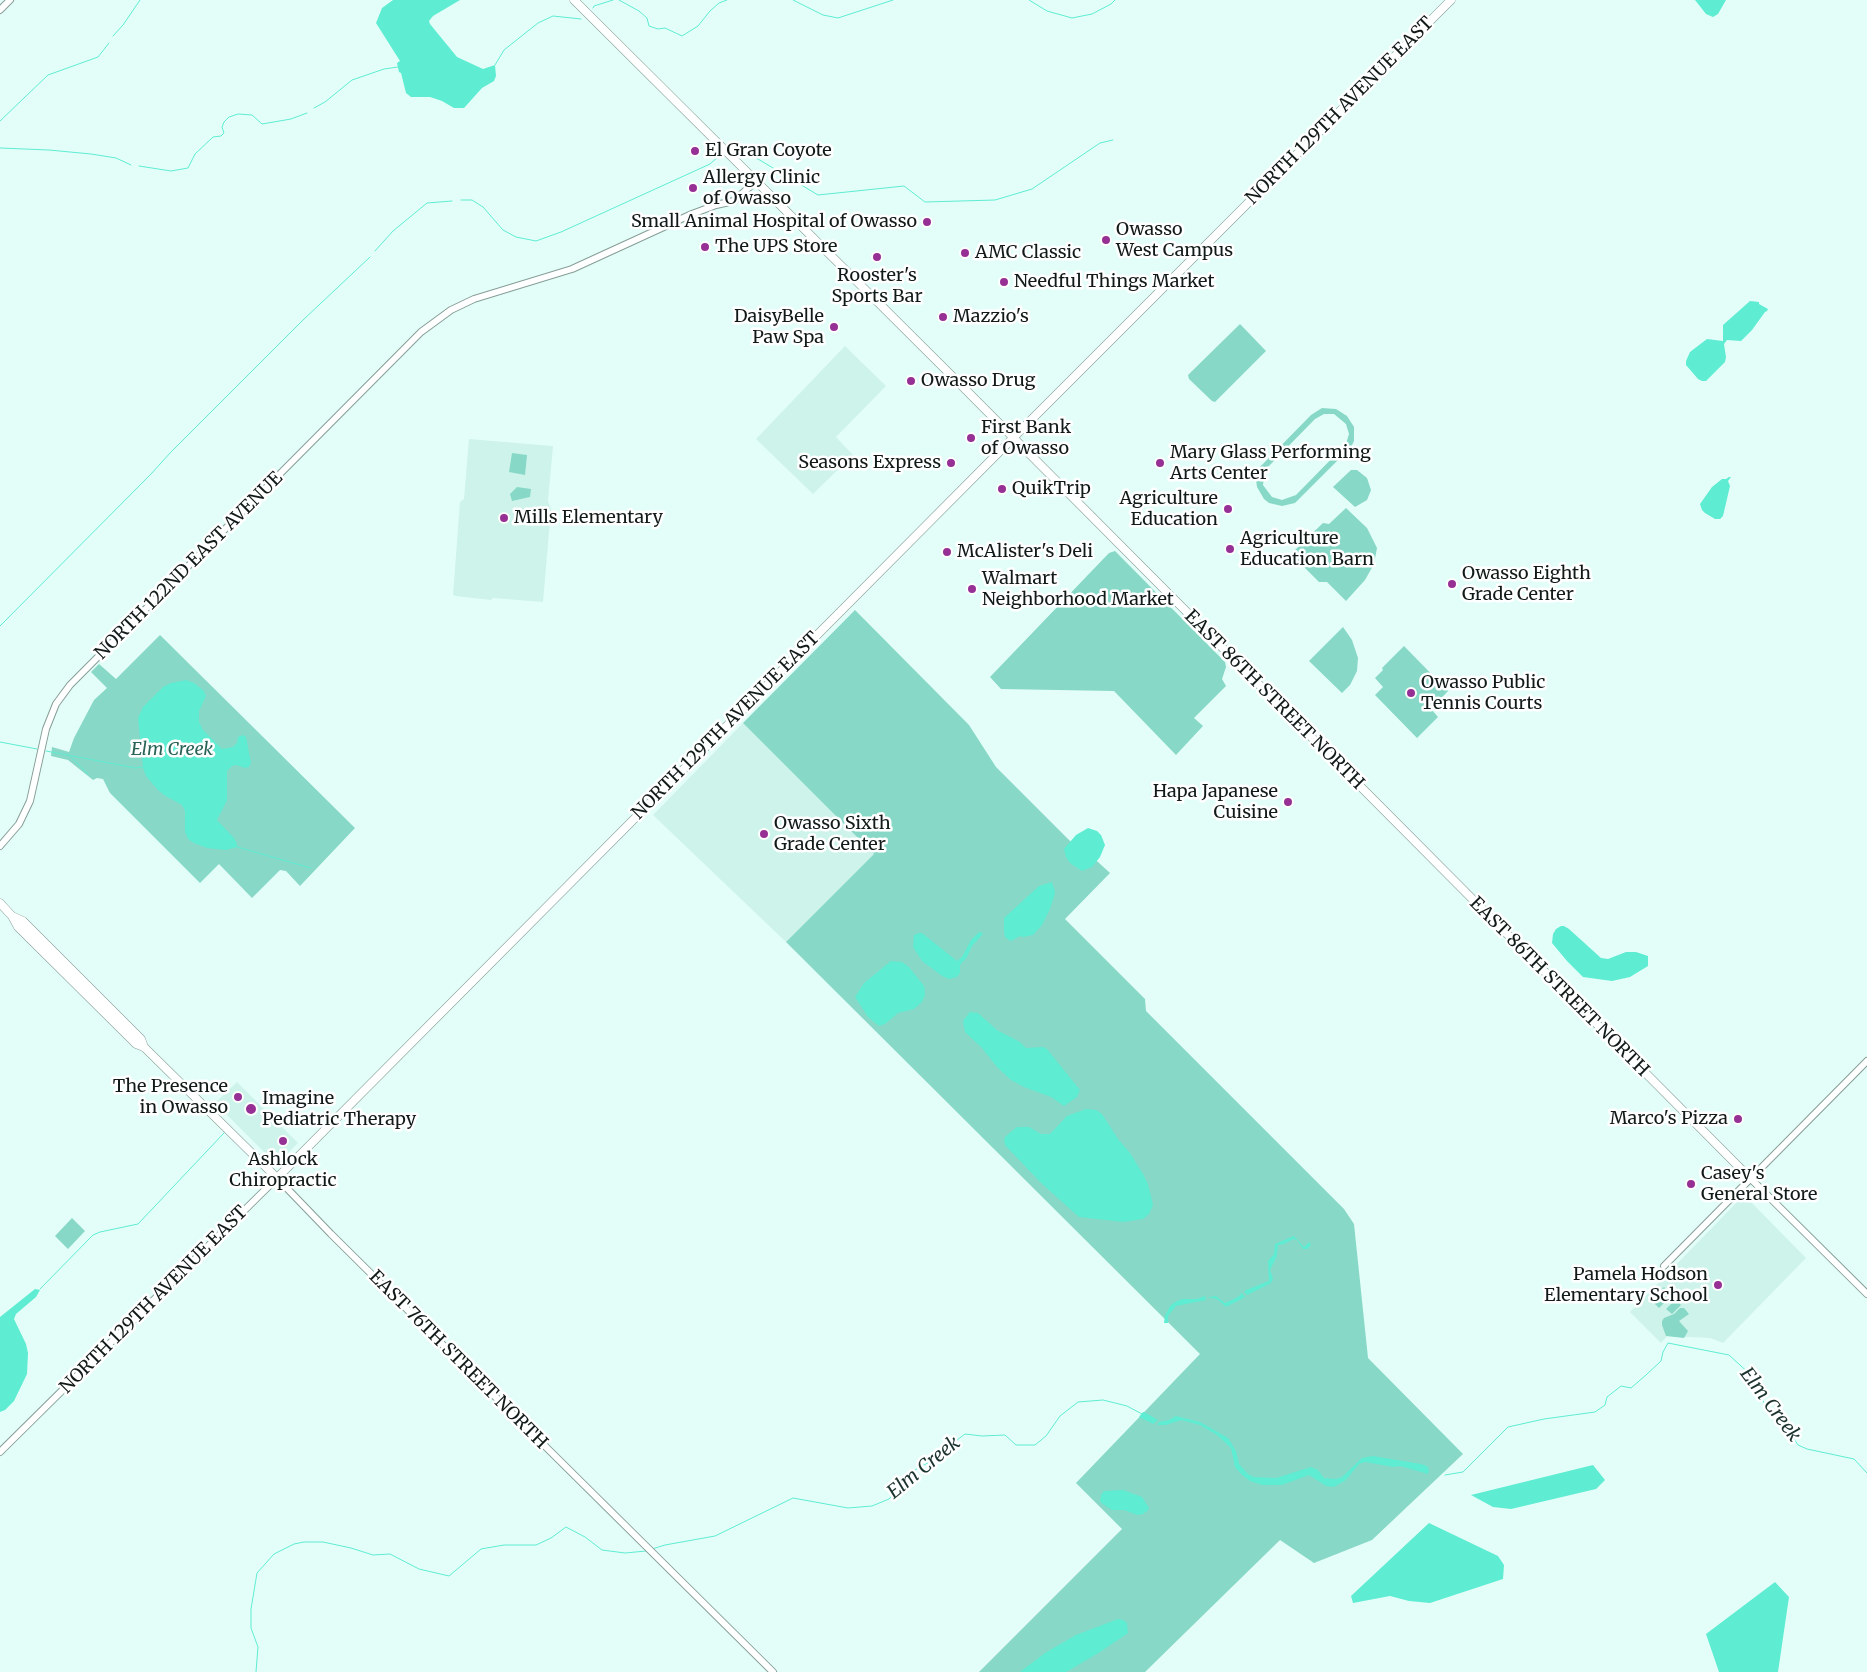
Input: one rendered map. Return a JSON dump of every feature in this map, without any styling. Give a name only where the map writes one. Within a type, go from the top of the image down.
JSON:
[{"type":"main road","name":"EAST 86TH STREET NORTH","points":[[574,0],[1751,1179]]},
{"type":"main road","name":"NORTH 129TH AVENUE EAST","points":[[277,1178],[1451,0]]},
{"type":"main road","name":"EAST 76TH STREET NORTH","points":[[0,903],[12,916],[18,927],[136,1044],[144,1047],[277,1178]]},
{"type":"street","points":[[0,10],[10,0]]},
{"type":"street","name":"NORTH 122ND EAST AVENUE","points":[[0,846],[19,824],[30,801],[46,729],[56,704],[70,684],[421,332],[458,306],[474,299],[572,269],[692,214],[716,205],[734,201],[756,181]]},
{"type":"street","points":[[1664,1266],[1867,1061]]},
{"type":"street","name":"NORTH 129TH AVENUE EAST","points":[[0,1452],[277,1178]]},
{"type":"street","name":"EAST 76TH STREET NORTH","points":[[277,1178],[773,1672]]},
{"type":"street","name":"EAST 86TH STREET NORTH","points":[[1751,1179],[1867,1294]]},
{"type":"shaded area","points":[[393,0],[460,0],[433,16],[429,21],[430,24],[457,57],[483,69],[495,65],[496,76],[494,81],[482,88],[464,108],[454,108],[430,97],[411,97],[406,93],[397,63],[400,61],[376,23],[382,8]]},
{"type":"shaded area","points":[[1695,0],[1726,0],[1718,14],[1713,17],[1706,14]]},
{"type":"shaded area","points":[[1750,301],[1759,302],[1759,304],[1768,309],[1767,311],[1741,341],[1727,340],[1724,344],[1725,362],[1706,381],[1698,379],[1686,365],[1690,352],[1707,339],[1723,341],[1723,325]]},
{"type":"shaded area","points":[[845,346],[886,386],[836,437],[853,455],[813,494],[756,439]]},
{"type":"shaded area","name":"Mills Elementary","points":[[469,439],[553,446],[548,501],[551,509],[543,602],[493,598],[491,600],[453,595],[460,502],[464,499]]},
{"type":"shaded area","points":[[1731,477],[1728,481],[1730,486],[1723,516],[1720,519],[1715,519],[1702,510],[1700,504],[1712,487],[1722,479]]},
{"type":"shaded area","points":[[186,680],[194,683],[204,691],[206,696],[199,711],[199,722],[203,730],[222,749],[233,747],[237,743],[238,737],[243,735],[246,737],[251,763],[249,767],[245,768],[236,765],[232,766],[227,771],[227,800],[217,820],[234,838],[237,844],[237,847],[226,850],[207,848],[188,839],[185,832],[185,811],[182,805],[158,790],[146,776],[143,768],[138,718],[143,707],[163,687]]},
{"type":"shaded area","name":"Owasso Sixth Grade Center","points":[[743,723],[874,854],[786,942],[653,815]]},
{"type":"shaded area","points":[[1088,828],[1097,831],[1101,835],[1105,845],[1100,857],[1092,867],[1082,871],[1070,863],[1064,849],[1076,835]]},
{"type":"shaded area","points":[[1052,882],[1055,892],[1054,897],[1042,925],[1033,935],[1020,936],[1011,941],[1005,937],[1004,918],[1039,886]]},
{"type":"shaded area","points":[[1561,926],[1569,929],[1601,958],[1608,959],[1626,952],[1636,952],[1648,956],[1648,966],[1630,977],[1612,981],[1583,977],[1552,943],[1553,934]]},
{"type":"shaded area","points":[[979,932],[983,933],[960,965],[960,973],[957,977],[949,979],[922,961],[913,947],[914,935],[922,933],[957,961],[962,957],[971,940]]},
{"type":"shaded area","points":[[891,961],[902,962],[909,967],[924,986],[925,995],[922,1002],[914,1009],[898,1013],[885,1024],[879,1026],[868,1017],[855,997],[864,983]]},
{"type":"shaded area","points":[[970,1012],[978,1013],[997,1030],[1020,1042],[1026,1048],[1043,1047],[1047,1049],[1080,1090],[1077,1097],[1064,1106],[1051,1097],[1011,1080],[965,1032],[963,1021]]},
{"type":"shaded area","points":[[237,1082],[298,1143],[278,1163],[275,1163],[215,1103]]},
{"type":"shaded area","points":[[1086,1109],[1096,1110],[1102,1114],[1143,1174],[1148,1184],[1153,1205],[1149,1214],[1143,1219],[1123,1222],[1079,1217],[1040,1182],[1005,1145],[1004,1139],[1006,1136],[1017,1127],[1029,1127],[1041,1134],[1050,1134],[1067,1116]]},
{"type":"shaded area","name":"Pamela Hodson Elementary School","points":[[1746,1197],[1806,1258],[1723,1343],[1710,1338],[1667,1336],[1661,1343],[1630,1312],[1741,1198],[1743,1200]]},
{"type":"shaded area","points":[[1294,1236],[1304,1247],[1309,1242],[1311,1245],[1307,1249],[1303,1249],[1297,1240],[1293,1239],[1278,1245],[1277,1256],[1270,1270],[1273,1278],[1271,1283],[1247,1295],[1244,1291],[1269,1281],[1268,1261],[1274,1254],[1275,1244]]},
{"type":"shaded area","points":[[35,1289],[40,1290],[36,1297],[16,1314],[14,1319],[26,1344],[28,1353],[27,1374],[14,1401],[5,1410],[0,1412],[0,1317]]},
{"type":"shaded area","points":[[1242,1293],[1245,1297],[1226,1307],[1217,1299],[1208,1297],[1216,1296],[1225,1303]]},
{"type":"shaded area","points":[[1205,1296],[1206,1300],[1176,1306],[1168,1316],[1168,1323],[1164,1323],[1170,1306],[1175,1302],[1182,1299],[1197,1299]]},
{"type":"shaded area","points":[[1143,1412],[1158,1420],[1153,1424],[1139,1417]]},
{"type":"shaded area","points":[[1176,1416],[1200,1422],[1228,1438],[1236,1451],[1239,1464],[1248,1474],[1254,1477],[1276,1478],[1311,1467],[1318,1470],[1324,1478],[1336,1479],[1342,1477],[1362,1458],[1373,1456],[1421,1464],[1427,1466],[1429,1470],[1428,1474],[1400,1466],[1394,1467],[1365,1462],[1359,1464],[1346,1480],[1334,1487],[1326,1486],[1309,1475],[1282,1485],[1262,1485],[1250,1481],[1242,1475],[1235,1467],[1231,1448],[1217,1435],[1200,1425],[1181,1420],[1166,1425],[1157,1425],[1159,1422]]},
{"type":"shaded area","points":[[1593,1465],[1605,1480],[1596,1489],[1511,1509],[1493,1507],[1471,1495]]},
{"type":"shaded area","points":[[1123,1490],[1142,1497],[1149,1508],[1148,1510],[1143,1514],[1137,1515],[1124,1510],[1112,1510],[1100,1502],[1104,1491]]},
{"type":"shaded area","points":[[1429,1523],[1498,1556],[1504,1565],[1503,1579],[1430,1603],[1409,1601],[1390,1596],[1353,1603],[1351,1596]]},
{"type":"shaded area","points":[[1775,1582],[1789,1597],[1778,1672],[1719,1672],[1706,1634]]},
{"type":"shaded area","points":[[1118,1619],[1127,1623],[1128,1633],[1068,1671],[1020,1672],[1045,1653],[1076,1635]]},
{"type":"green space","points":[[1240,324],[1266,351],[1215,402],[1212,401],[1189,379],[1188,375]]},
{"type":"green space","points":[[1322,408],[1336,409],[1347,416],[1354,427],[1354,441],[1351,447],[1295,503],[1282,506],[1269,503],[1264,499],[1257,487],[1256,480],[1260,467],[1311,415]],"holes":[[[1324,414],[1334,414],[1346,424],[1349,434],[1346,444],[1296,495],[1282,500],[1272,497],[1263,485],[1265,470],[1315,419]]]},
{"type":"green space","points":[[512,453],[527,455],[525,475],[509,472]]},
{"type":"green space","points":[[1351,470],[1357,470],[1367,478],[1371,490],[1367,500],[1355,507],[1333,487]]},
{"type":"green space","points":[[517,487],[531,489],[530,497],[512,501],[510,494]]},
{"type":"green space","points":[[1346,508],[1367,528],[1377,548],[1374,564],[1365,580],[1346,601],[1327,582],[1319,582],[1295,558],[1295,550],[1323,523],[1329,524]]},
{"type":"green space","points":[[1115,551],[1225,662],[1226,667],[1222,679],[1226,686],[1194,718],[1203,726],[1176,755],[1114,691],[1001,689],[990,677],[1109,553]]},
{"type":"green space","points":[[855,610],[969,725],[996,767],[1069,840],[1110,873],[1065,919],[1145,999],[1146,1011],[1344,1209],[1354,1224],[1368,1358],[1463,1454],[1372,1540],[1314,1563],[1280,1540],[1145,1672],[979,1672],[1122,1529],[1076,1483],[1200,1354],[786,942],[874,854],[743,723]]},
{"type":"green space","points":[[1343,627],[1352,640],[1358,658],[1357,671],[1350,685],[1342,693],[1309,661]]},
{"type":"green space","name":"Elm Creek","points":[[160,635],[355,828],[300,886],[286,871],[280,870],[252,898],[219,864],[200,883],[110,793],[103,779],[97,778],[93,780],[68,760],[51,756],[52,747],[69,752],[74,738],[94,700],[107,688],[91,672],[99,664],[116,679]]},
{"type":"green space","name":"Owasso Public Tennis Courts","points":[[1404,646],[1448,691],[1431,709],[1438,717],[1417,738],[1375,695],[1383,687],[1375,678],[1383,670],[1382,668]]},
{"type":"green space","points":[[72,1218],[85,1231],[68,1249],[55,1236]]},
{"type":"green space","points":[[1664,1287],[1672,1295],[1659,1308],[1651,1300]]},
{"type":"green space","points":[[1676,1299],[1681,1305],[1672,1314],[1666,1309]]},
{"type":"green space","points":[[1680,1308],[1684,1308],[1689,1314],[1679,1321],[1688,1331],[1684,1338],[1666,1336],[1662,1321]]},
{"type":"waterway","points":[[113,36],[140,0]]},
{"type":"waterway","points":[[593,8],[613,0]]},
{"type":"waterway","points":[[619,0],[639,11],[647,18],[649,26],[658,29],[665,28],[682,36],[698,26],[719,3],[727,0]]},
{"type":"waterway","points":[[793,0],[823,15],[838,18],[893,0]]},
{"type":"waterway","points":[[1029,0],[1047,11],[1072,18],[1092,14],[1115,0]]},
{"type":"waterway","points":[[495,65],[504,50],[538,23],[553,16],[581,19]]},
{"type":"waterway","points":[[0,121],[48,75],[98,57],[109,43]]},
{"type":"waterway","points":[[314,108],[325,102],[352,80],[384,69],[398,67]]},
{"type":"waterway","points":[[139,166],[171,171],[188,168],[195,154],[213,137],[221,136],[224,133],[222,127],[224,122],[229,117],[238,114],[252,115],[262,124],[291,119],[307,113]]},
{"type":"waterway","points":[[738,152],[748,153],[818,195],[904,186],[925,202],[995,200],[1032,189],[1100,143],[1113,140]]},
{"type":"waterway","points":[[0,148],[91,154],[116,158],[131,165]]},
{"type":"waterway","points":[[461,200],[472,200],[483,207],[503,230],[516,237],[536,241],[561,232],[710,164],[719,156]]},
{"type":"waterway","points":[[375,251],[393,231],[427,203],[452,201]]},
{"type":"waterway","points":[[0,626],[303,320],[370,257]]},
{"type":"waterway","points":[[0,742],[37,749]]},
{"type":"waterway","points":[[46,751],[135,768],[143,767]]},
{"type":"waterway","points":[[71,757],[88,774]]},
{"type":"waterway","points":[[237,847],[311,868]]},
{"type":"waterway","points":[[40,1289],[93,1235],[138,1224],[224,1133]]},
{"type":"waterway","name":"Elm Creek","points":[[1445,1475],[1463,1472],[1508,1427],[1544,1419],[1595,1412],[1605,1405],[1607,1397],[1621,1386],[1631,1388],[1661,1361],[1668,1343],[1729,1355],[1752,1376],[1754,1388],[1798,1445],[1807,1449],[1854,1459],[1867,1473]]},
{"type":"waterway","name":"Elm Creek","points":[[652,1549],[715,1536],[793,1498],[848,1508],[872,1506],[889,1499],[915,1470],[949,1451],[953,1443],[965,1434],[982,1436],[1005,1435],[1016,1445],[1035,1445],[1046,1436],[1060,1416],[1078,1402],[1103,1400],[1127,1406],[1142,1414]]},
{"type":"waterway","name":"Elm Creek","points":[[256,1672],[258,1647],[251,1628],[251,1609],[257,1573],[274,1554],[294,1544],[323,1542],[373,1555],[390,1554],[419,1569],[449,1576],[481,1549],[504,1545],[536,1545],[551,1538],[566,1527],[585,1537],[602,1550],[625,1553],[646,1551]]},
{"type":"place","name":"El Gran Coyote","points":[[695,151]]},
{"type":"place","name":"Allergy Clinic of Owasso","points":[[693,188]]},
{"type":"place","name":"Small Animal Hospital of Owasso","points":[[927,222]]},
{"type":"place","name":"Owasso West Campus","points":[[1106,240]]},
{"type":"place","name":"The UPS Store","points":[[705,247]]},
{"type":"place","name":"AMC Classic","points":[[965,253]]},
{"type":"place","name":"Rooster's Sports Bar","points":[[877,257]]},
{"type":"place","name":"Needful Things Market","points":[[1004,282]]},
{"type":"place","name":"Mazzio's","points":[[943,317]]},
{"type":"place","name":"DaisyBelle Paw Spa","points":[[834,327]]},
{"type":"place","name":"Owasso Drug","points":[[911,381]]},
{"type":"place","name":"First Bank of Owasso","points":[[971,438]]},
{"type":"place","name":"Seasons Express","points":[[951,463]]},
{"type":"place","name":"Mary Glass Performing Arts Center","points":[[1160,463]]},
{"type":"place","name":"QuikTrip","points":[[1002,489]]},
{"type":"place","name":"Agriculture Education","points":[[1228,509]]},
{"type":"place","name":"Mills Elementary","points":[[504,518]]},
{"type":"place","name":"Agriculture Education Barn","points":[[1230,549]]},
{"type":"place","name":"McAlister's Deli","points":[[947,552]]},
{"type":"place","name":"Owasso Eighth Grade Center","points":[[1452,584]]},
{"type":"place","name":"Walmart Neighborhood Market","points":[[972,589]]},
{"type":"place","name":"Owasso Public Tennis Courts","points":[[1411,693]]},
{"type":"place","name":"Hapa Japanese Cuisine","points":[[1288,802]]},
{"type":"place","name":"Owasso Sixth Grade Center","points":[[764,834]]},
{"type":"place","name":"The Presence in Owasso","points":[[238,1097]]},
{"type":"place","name":"Imagine Pediatric Therapy","points":[[251,1109]]},
{"type":"place","name":"Marco's Pizza","points":[[1738,1119]]},
{"type":"place","name":"Ashlock Chiropractic","points":[[283,1141]]},
{"type":"place","name":"Casey's General Store","points":[[1691,1184]]},
{"type":"place","name":"Pamela Hodson Elementary School","points":[[1718,1285]]}]
